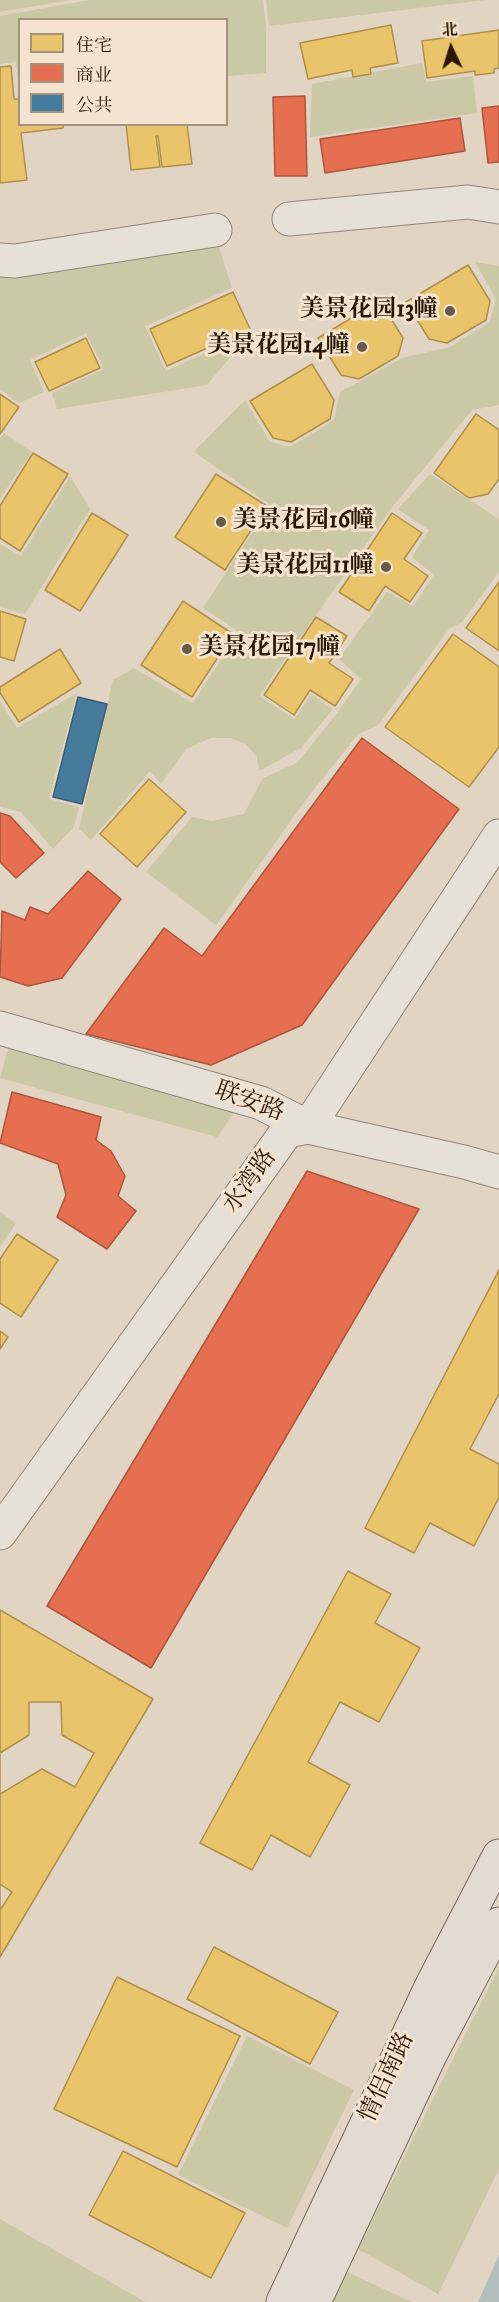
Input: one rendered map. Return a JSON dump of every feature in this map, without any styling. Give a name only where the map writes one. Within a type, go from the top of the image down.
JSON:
[{"type":"highway","name":"情侣南路","points":[[283,2302],[432,1985],[499,1856]]},
{"type":"highway","name":"情侣南路","points":[[314,2302],[430,2055],[499,1924]]},
{"type":"street","points":[[289,219],[468,202],[499,207]]},
{"type":"street","points":[[0,260],[15,261],[215,230]]},
{"type":"street","points":[[308,1127],[499,836]]},
{"type":"street","name":"联安路","points":[[0,1028],[261,1103],[308,1127],[499,1172]]},
{"type":"street","name":"水湾路","points":[[0,1533],[287,1131],[308,1127]]},
{"type":"shaded area","points":[[0,0],[70,0],[0,12]]},
{"type":"shaded area","points":[[90,0],[263,0],[266,26],[266,73],[228,76],[228,18],[18,18],[18,81],[16,62],[0,64],[0,16]]},
{"type":"shaded area","points":[[266,0],[486,0],[269,26]]},
{"type":"shaded area","points":[[422,63],[426,82],[473,76],[477,113],[310,137],[312,84]]},
{"type":"shaded area","points":[[215,235],[232,288],[145,326],[166,371],[251,332],[207,385],[57,409],[52,393],[104,369],[86,333],[30,360],[44,392],[19,403],[0,389],[0,266]]},
{"type":"shaded area","points":[[475,262],[499,266],[499,405],[472,410],[393,506],[259,696],[294,719],[311,695],[333,709],[301,748],[259,771],[257,757],[246,744],[230,738],[211,738],[186,749],[161,784],[150,771],[91,840],[79,829],[113,680],[134,668],[193,703],[239,632],[203,608],[270,505],[194,452],[245,400],[270,442],[290,447],[334,420],[340,392],[402,358],[450,347],[490,322],[496,299]]},
{"type":"shaded area","points":[[4,433],[32,452],[0,498],[0,438]]},
{"type":"shaded area","points":[[430,474],[499,519],[499,572],[462,622],[449,629],[378,725],[358,734],[308,797],[216,925],[146,872],[192,817],[212,821],[244,814],[263,778],[297,763],[335,716],[361,679],[339,659],[387,592],[413,606],[434,575],[412,557],[429,530],[398,509]]},
{"type":"shaded area","points":[[70,476],[90,509],[25,614],[0,607],[0,544],[21,556]]},
{"type":"shaded area","points":[[77,693],[49,799],[79,807],[74,827],[53,849],[21,812],[0,807],[0,701],[17,728]]},
{"type":"shaded area","points":[[10,1041],[241,1103],[217,1137],[0,1078]]},
{"type":"shaded area","points":[[0,1212],[16,1223],[0,1247]]},
{"type":"shaded area","points":[[499,1967],[499,2169],[438,2294],[358,2249]]},
{"type":"shaded area","points":[[247,2036],[354,2090],[287,2228],[178,2175]]},
{"type":"shaded area","points":[[0,2219],[145,2302],[0,2302]]},
{"type":"shaded area","points":[[499,2255],[499,2302],[478,2302]]},
{"type":"shaded area","points":[[345,2271],[412,2302],[330,2302]]},
{"type":"building: 住宅","points":[[391,25],[398,63],[370,68],[371,74],[353,77],[352,70],[308,79],[300,43]]},
{"type":"building: 住宅","points":[[499,30],[499,68],[494,69],[494,73],[475,75],[475,71],[427,78],[422,41]]},
{"type":"building: 住宅","points":[[11,66],[14,99],[18,99],[18,126],[63,126],[63,128],[21,133],[27,180],[0,183],[0,67]]},
{"type":"building: 住宅","points":[[126,126],[187,126],[192,164],[162,167],[158,136],[156,136],[160,167],[131,170]]},
{"type":"building: 住宅","name":"美景花园13幢","points":[[468,265],[490,301],[486,320],[447,343],[429,339],[406,302]]},
{"type":"building: 住宅","points":[[233,292],[250,329],[167,366],[150,329]]},
{"type":"building: 住宅","name":"美景花园14幢","points":[[380,301],[403,338],[398,356],[359,379],[341,375],[318,338]]},
{"type":"building: 住宅","points":[[86,338],[100,368],[49,391],[35,362]]},
{"type":"building: 住宅","points":[[312,364],[334,400],[330,419],[291,442],[273,438],[250,401]]},
{"type":"building: 住宅","points":[[0,394],[19,407],[0,434]]},
{"type":"building: 住宅","points":[[476,414],[499,430],[499,479],[488,494],[469,498],[434,473]]},
{"type":"building: 住宅","points":[[33,453],[68,474],[20,551],[0,538],[0,506]]},
{"type":"building: 住宅","name":"美景花园16幢","points":[[216,474],[267,506],[225,570],[175,537]]},
{"type":"building: 住宅","points":[[92,513],[128,535],[80,611],[45,590]]},
{"type":"building: 住宅","name":"美景花园11幢","points":[[392,513],[422,533],[404,559],[428,576],[410,602],[385,586],[369,611],[339,592]]},
{"type":"building: 住宅","points":[[499,582],[499,651],[466,628]]},
{"type":"building: 住宅","name":"美景花园17幢","points":[[183,601],[233,634],[192,697],[141,665]]},
{"type":"building: 住宅","points":[[0,611],[26,619],[14,661],[0,657]]},
{"type":"building: 住宅","points":[[316,617],[347,636],[329,663],[353,679],[335,706],[310,690],[294,715],[264,695]]},
{"type":"building: 住宅","points":[[453,634],[499,667],[499,747],[469,787],[385,727]]},
{"type":"building: 住宅","points":[[60,649],[81,683],[19,722],[0,693],[0,687]]},
{"type":"building: 住宅","points":[[149,779],[186,812],[137,867],[100,834]]},
{"type":"building: 住宅","points":[[320,1178],[385,1215],[350,1275],[285,1237]]},
{"type":"building: 住宅","points":[[17,1234],[58,1260],[21,1317],[0,1303],[0,1259]]},
{"type":"building: 住宅","points":[[278,1248],[343,1286],[308,1345],[243,1308]]},
{"type":"building: 住宅","points":[[499,1270],[499,1394],[470,1449],[499,1464],[499,1497],[474,1546],[430,1523],[414,1553],[365,1528]]},
{"type":"building: 住宅","points":[[237,1318],[302,1356],[267,1415],[202,1378]]},
{"type":"building: 住宅","points":[[0,1331],[8,1337],[0,1349]]},
{"type":"building: 住宅","points":[[160,1452],[225,1490],[190,1550],[125,1512]]},
{"type":"building: 住宅","points":[[108,1543],[173,1581],[137,1641],[72,1603]]},
{"type":"building: 住宅","points":[[348,1571],[391,1594],[375,1623],[420,1648],[379,1722],[340,1702],[308,1762],[350,1785],[310,1857],[271,1835],[252,1870],[200,1843]]},
{"type":"building: 住宅","points":[[0,1610],[153,1699],[0,1957]]},
{"type":"building: 住宅","points":[[29,1702],[61,1702],[62,1735],[94,1753],[75,1787],[42,1769],[0,1794],[0,1753],[29,1735]]},
{"type":"building: 住宅","points":[[0,1884],[12,1892],[0,1910]]},
{"type":"building: 住宅","points":[[214,1947],[338,2012],[310,2064],[187,1999]]},
{"type":"building: 住宅","points":[[117,1977],[240,2036],[177,2167],[54,2109]]},
{"type":"building: 住宅","points":[[123,2151],[245,2213],[211,2278],[89,2215]]},
{"type":"building: 商业","points":[[305,96],[307,176],[275,176],[273,97]]},
{"type":"building: 商业","points":[[499,106],[499,162],[488,163],[482,108]]},
{"type":"building: 商业","points":[[460,118],[465,151],[325,173],[320,139]]},
{"type":"building: 商业","points":[[362,738],[459,809],[302,1025],[211,1065],[86,1034],[164,928],[202,956]]},
{"type":"building: 商业","points":[[0,813],[10,816],[44,853],[16,878],[0,862]]},
{"type":"building: 商业","points":[[88,871],[121,899],[62,978],[28,986],[0,977],[2,911],[25,920],[30,907],[48,914]]},
{"type":"building: 商业","points":[[12,1092],[101,1117],[96,1140],[111,1151],[125,1176],[118,1196],[136,1211],[107,1249],[57,1217],[66,1195],[58,1164],[0,1143]]},
{"type":"building: 商业","points":[[307,1171],[419,1209],[151,1668],[47,1606]]},
{"type":"building: 公共","points":[[78,697],[107,704],[82,804],[53,797]]},
{"type":"place","name":"美景花园13幢","points":[[450,311]]},
{"type":"place","name":"美景花园14幢","points":[[362,347]]},
{"type":"place","name":"美景花园16幢","points":[[221,522]]},
{"type":"place","name":"美景花园11幢","points":[[386,567]]},
{"type":"place","name":"美景花园17幢","points":[[187,649]]}]
